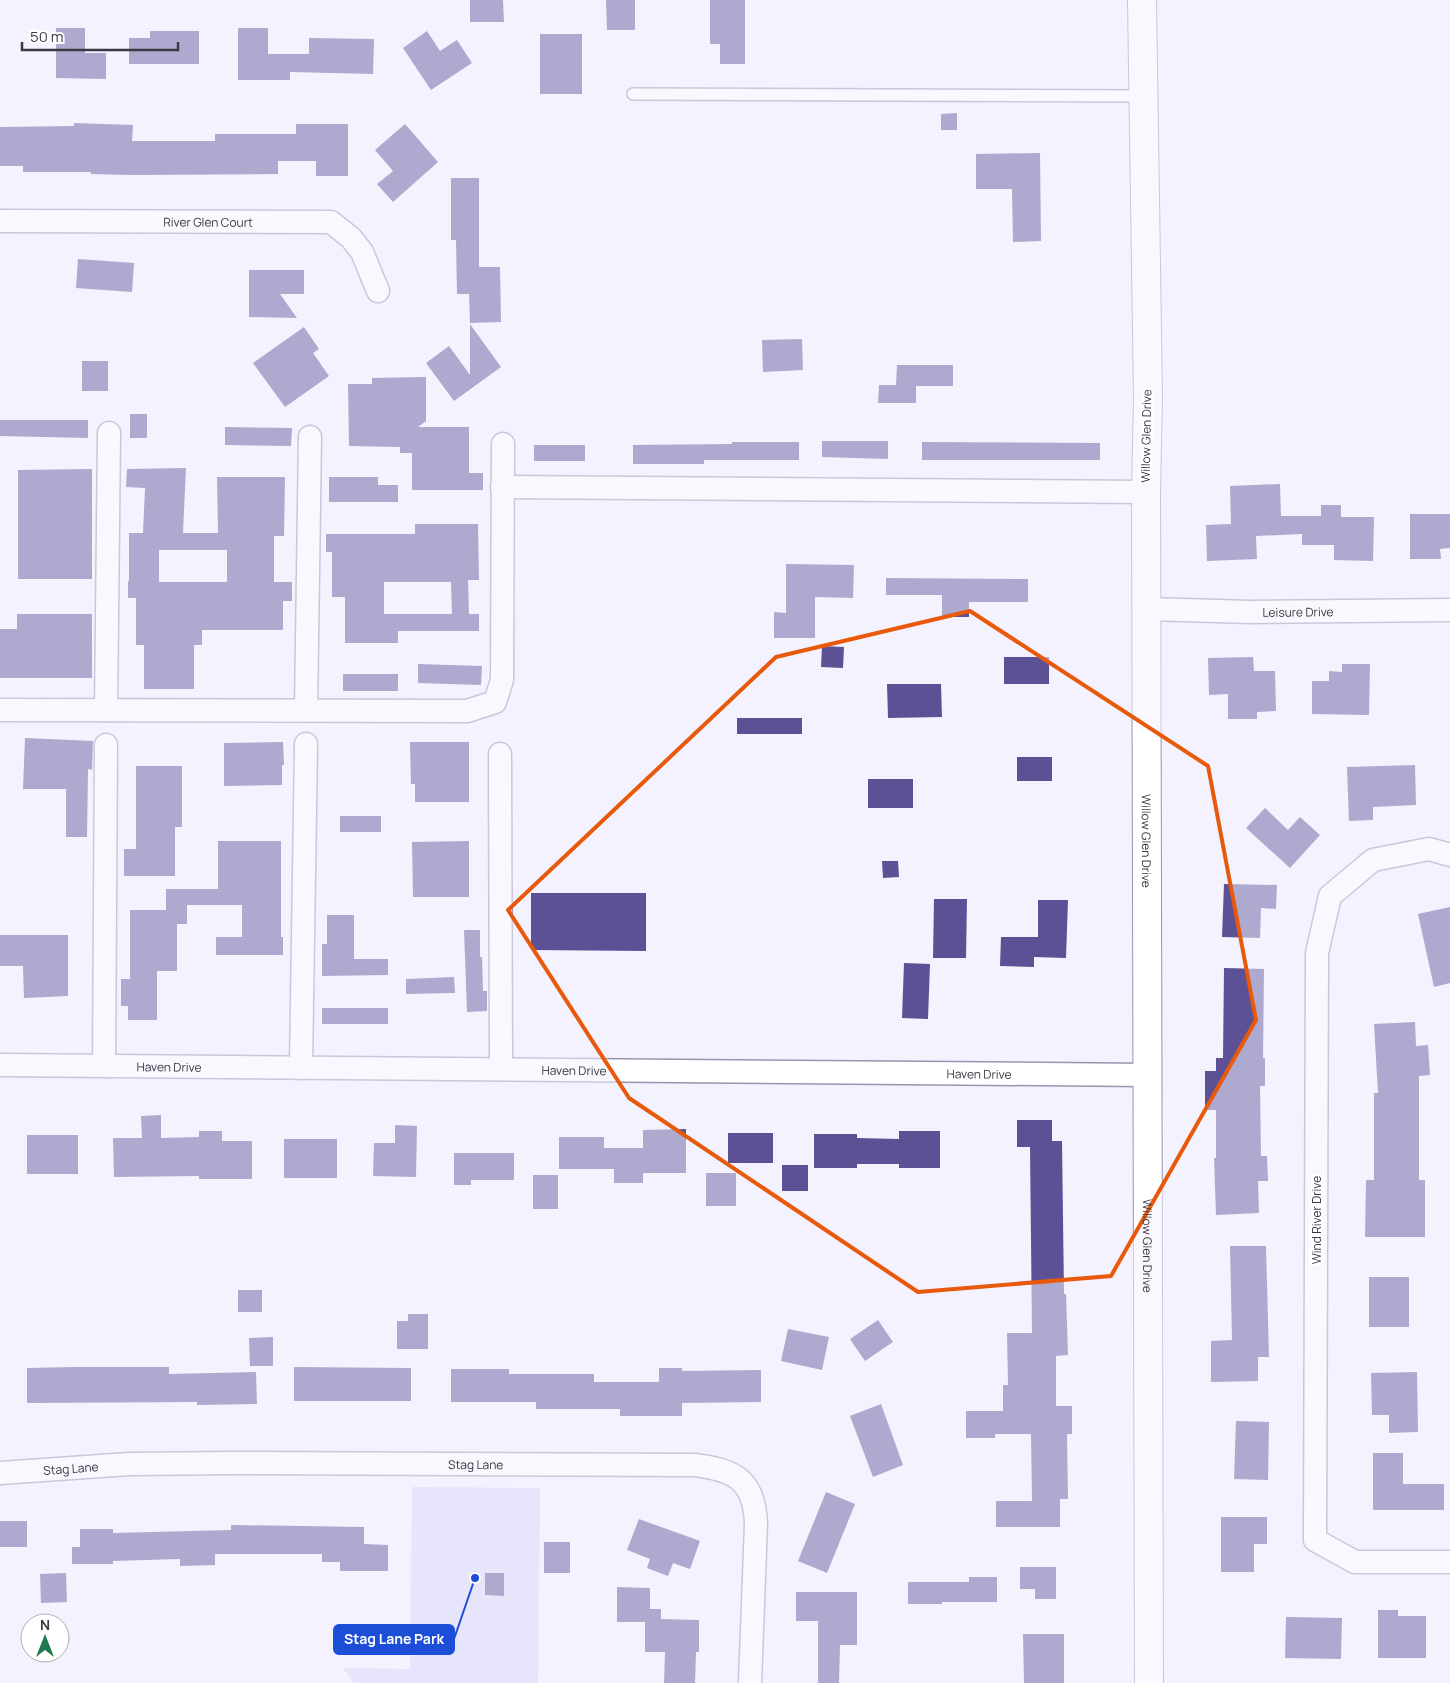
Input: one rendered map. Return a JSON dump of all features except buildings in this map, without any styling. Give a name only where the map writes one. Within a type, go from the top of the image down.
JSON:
[{"type":"main road","name":"Willow Glen Drive","points":[[1142,0],[1148,398],[1146,492],[1149,1683]]},
{"type":"street","name":"River Glen Court","points":[[0,221],[331,222],[352,238],[362,252],[378,291]]},
{"type":"street","points":[[106,710],[109,433]]},
{"type":"street","points":[[306,710],[310,438]]},
{"type":"street","points":[[0,710],[467,711],[495,702],[502,680],[503,444]]},
{"type":"street","points":[[502,487],[1146,492]]},
{"type":"street","name":"Leisure Drive","points":[[1147,609],[1251,612],[1373,609],[1450,610]]},
{"type":"street","points":[[301,1068],[306,744]]},
{"type":"street","points":[[104,1066],[106,745]]},
{"type":"street","points":[[500,754],[501,1070]]},
{"type":"street","name":"Wind River Drive","points":[[1450,855],[1429,849],[1373,860],[1330,896],[1317,953],[1315,1540],[1355,1562],[1450,1562]]},
{"type":"street","name":"Haven Drive","points":[[0,1065],[1147,1075]]},
{"type":"street","name":"Stag Lane","points":[[0,1473],[129,1464],[230,1463],[695,1465],[718,1468],[735,1476],[748,1488],[755,1504],[756,1523],[750,1683]]},
{"type":"lane","points":[[633,94],[1143,96]]},
{"type":"highlighted area","points":[[970,611],[1208,766],[1256,1020],[1111,1276],[918,1292],[629,1098],[508,910],[776,657]]},
{"type":"shaded area","points":[[412,1487],[540,1488],[538,1683],[354,1683],[343,1668],[410,1669]]},
{"type":"place","name":"Stag Lane Park","points":[[475,1578]]}]
